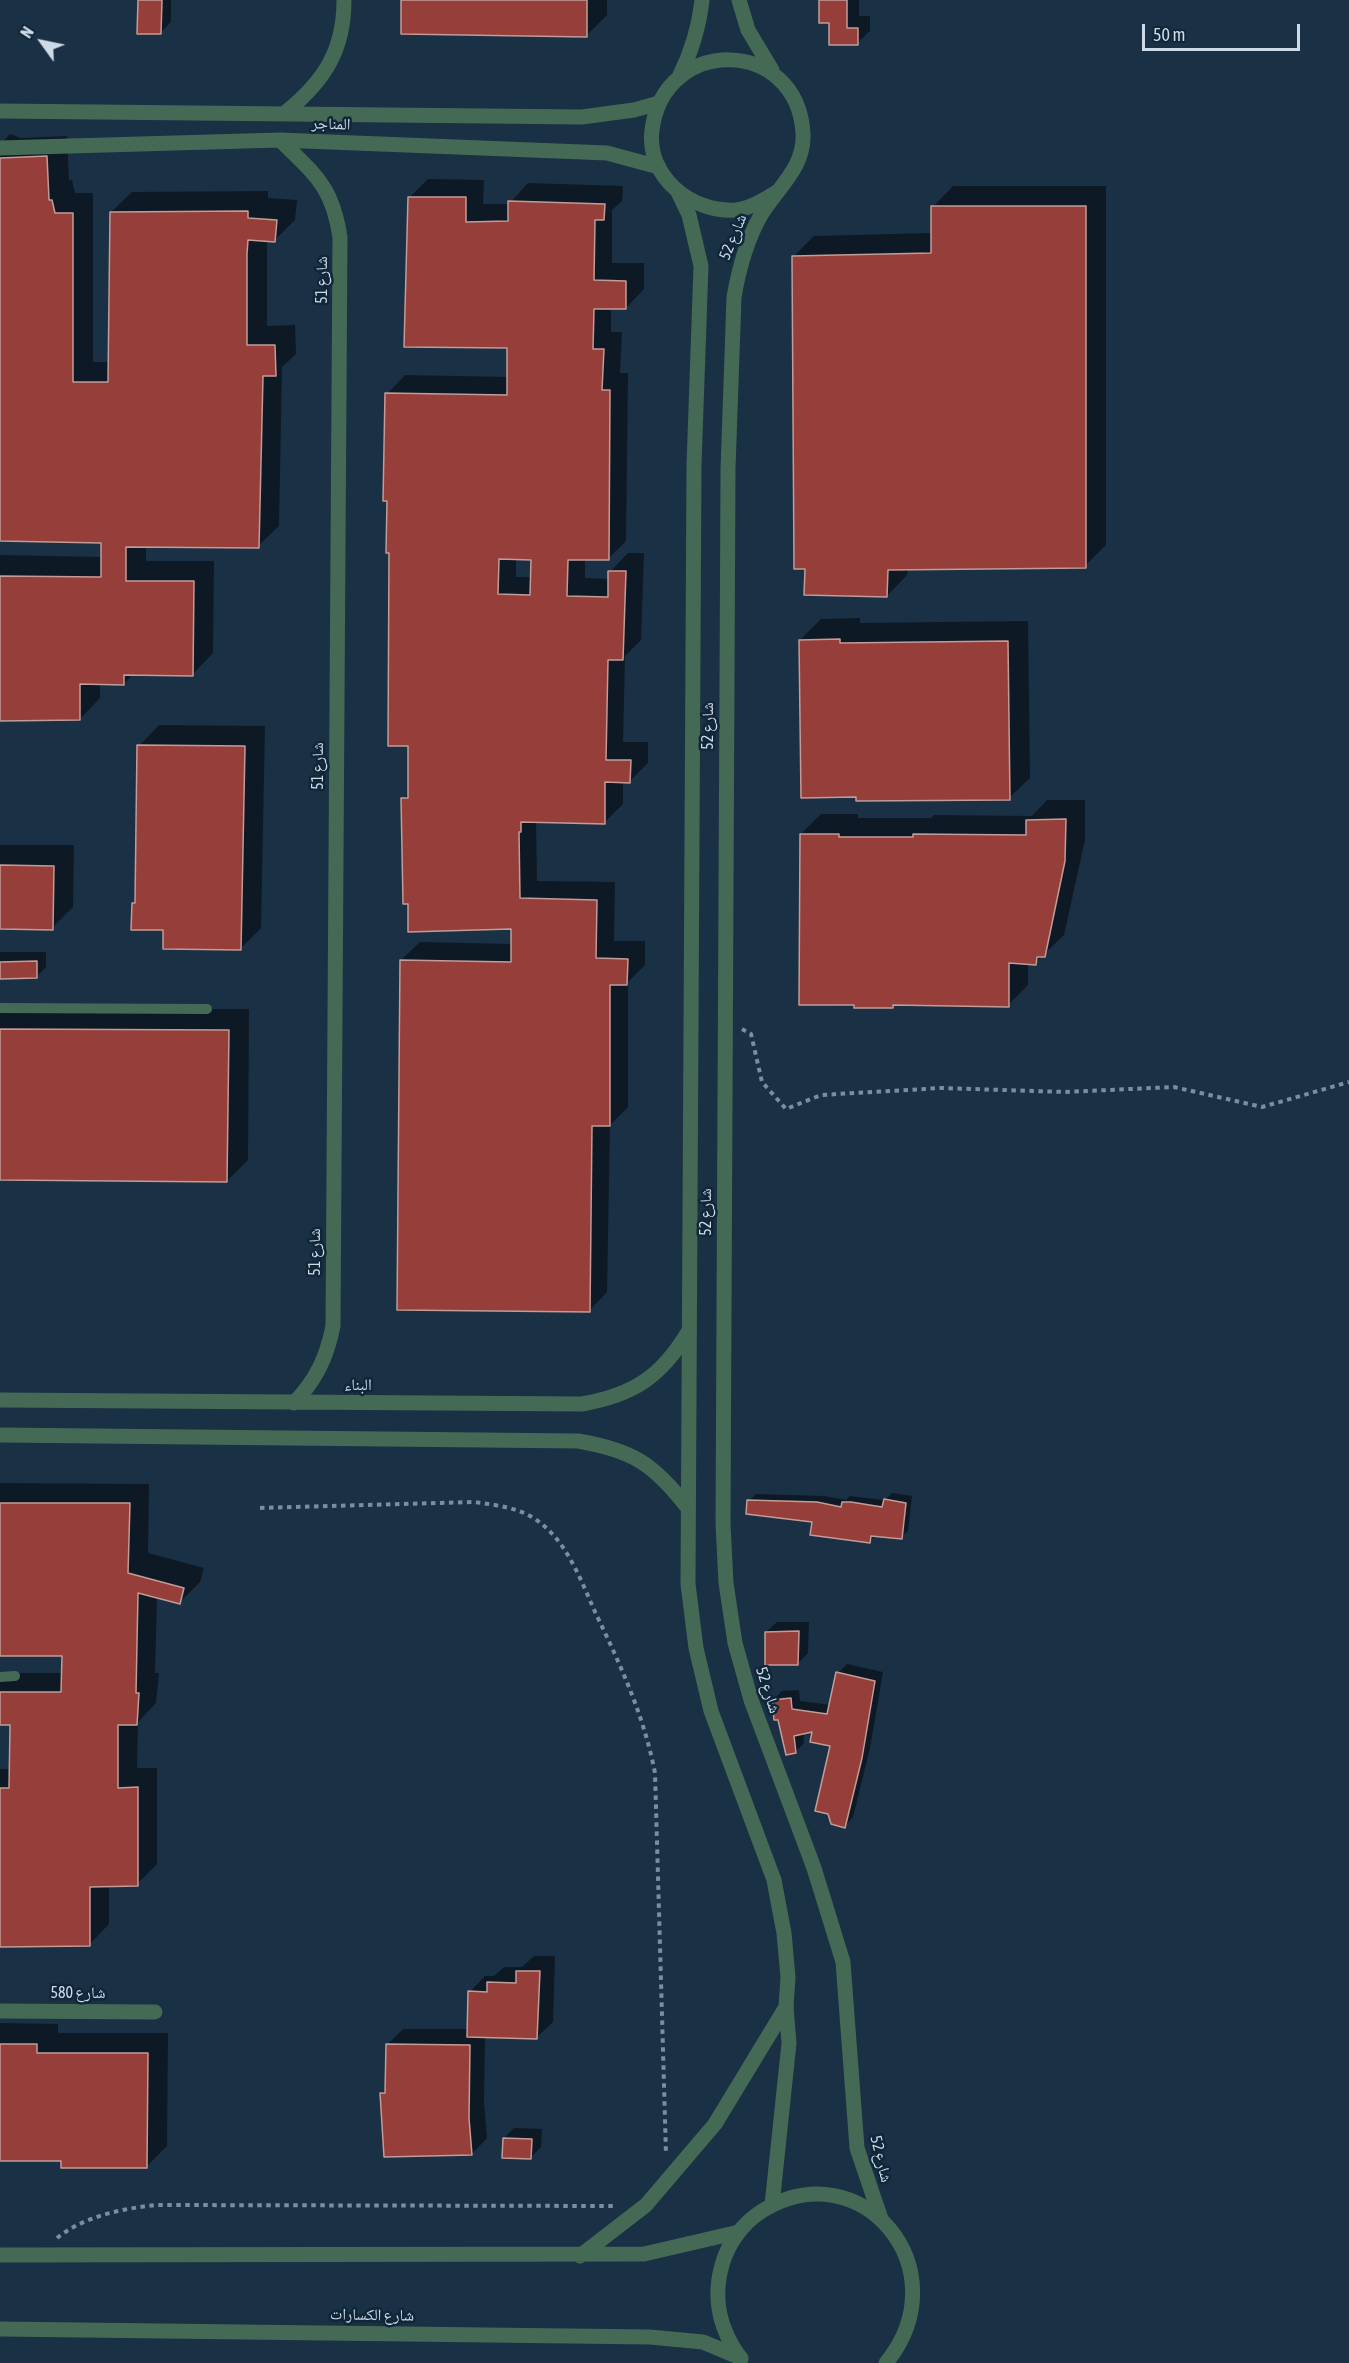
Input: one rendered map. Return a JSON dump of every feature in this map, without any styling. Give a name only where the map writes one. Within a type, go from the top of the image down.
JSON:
[{"type":"street","points":[[286,112],[311,92],[330,66],[341,36],[344,0]]},
{"type":"street","points":[[702,0],[699,26],[691,52],[678,77],[659,103],[652,135],[659,167],[678,192],[696,203],[716,210],[738,210],[758,204],[777,192],[791,176],[800,156],[803,135],[800,114],[792,94],[761,55],[748,30],[739,0]]},
{"type":"street","points":[[678,77],[697,65],[728,59],[759,66],[778,77]]},
{"type":"street","name":"المناجر","points":[[0,111],[286,112],[582,117],[659,103]]},
{"type":"street","name":"المناجر","points":[[0,148],[280,140],[607,153],[659,167]]},
{"type":"street","name":"شارع 51","points":[[280,140],[323,184],[336,209],[340,237],[333,1326],[329,1348],[320,1368],[309,1387],[294,1403]]},
{"type":"street","name":"شارع 52","points":[[678,192],[697,240],[702,293],[694,465],[688,1584],[696,1648],[711,1711],[774,1880],[788,1977],[786,2007],[789,2043],[772,2205]]},
{"type":"street","name":"شارع 52","points":[[777,192],[748,242],[739,269],[734,297],[728,469],[723,1524],[726,1583],[735,1643],[751,1700],[814,1868],[843,1962],[857,2148],[881,2219]]},
{"type":"street","name":"البناء","points":[[0,1400],[582,1404],[609,1400],[633,1389],[655,1374],[674,1355],[688,1332]]},
{"type":"street","points":[[0,1435],[578,1441],[611,1446],[641,1460],[667,1481],[687,1507]]},
{"type":"street","points":[[580,2256],[646,2205],[715,2124],[786,2007]]},
{"type":"street","name":"شارع 580","points":[[0,2011],[155,2012]]},
{"type":"street","name":"شارع الكسارات","points":[[743,2361],[726,2335],[718,2309],[717,2282],[725,2255],[739,2232],[754,2216],[772,2205],[794,2197],[829,2196],[862,2206],[881,2219],[905,2251],[914,2290],[908,2329],[885,2363]]},
{"type":"street","name":"شارع الكسارات","points":[[0,2255],[580,2256],[644,2254],[739,2232]]},
{"type":"street","name":"شارع الكسارات","points":[[0,2329],[660,2337],[703,2342],[743,2361]]},
{"type":"lane","points":[[0,1008],[207,1009]]},
{"type":"lane","points":[[0,1677],[15,1676]]},
{"type":"path","points":[[725,1020],[751,1034],[762,1082],[786,1109],[821,1095],[941,1088],[1065,1092],[1174,1087],[1262,1107],[1349,1082]]},
{"type":"path","points":[[260,1508],[474,1502],[495,1504],[506,1506],[535,1519],[558,1540],[574,1567],[633,1691],[646,1731],[655,1773],[665,2159]]},
{"type":"path","points":[[35,2255],[62,2234],[91,2219],[123,2209],[155,2205],[625,2204]]},
{"type":"building","points":[[138,0],[162,0],[161,34],[137,34]]},
{"type":"building","points":[[401,0],[587,0],[587,37],[401,34]]},
{"type":"building","points":[[819,0],[847,0],[847,28],[858,28],[858,45],[829,45],[829,23],[819,23]]},
{"type":"building","points":[[47,156],[49,200],[52,200],[55,213],[73,213],[73,382],[108,382],[110,212],[248,211],[248,218],[277,220],[275,242],[248,240],[247,254],[247,345],[275,345],[276,376],[263,376],[259,548],[126,547],[126,581],[194,581],[193,676],[124,675],[124,685],[80,684],[80,720],[0,721],[0,576],[101,577],[101,543],[0,541],[0,158]]},
{"type":"building","points":[[408,197],[466,197],[466,222],[508,221],[508,201],[605,204],[604,220],[595,220],[594,280],[626,281],[626,309],[594,309],[593,349],[604,349],[602,390],[610,390],[609,560],[568,560],[567,596],[608,597],[608,571],[626,571],[623,660],[608,660],[606,760],[631,760],[630,783],[605,782],[605,824],[521,822],[521,832],[519,832],[520,898],[597,900],[596,958],[628,959],[627,985],[610,985],[610,1126],[592,1126],[590,1312],[397,1310],[400,960],[511,962],[511,929],[408,932],[408,904],[403,904],[401,798],[408,798],[408,746],[388,746],[389,553],[386,553],[387,501],[383,501],[385,393],[507,395],[507,348],[404,347]],"holes":[[[499,559],[531,560],[530,595],[498,594]]]},
{"type":"building","points":[[931,206],[1086,206],[1086,568],[888,570],[887,597],[804,595],[805,569],[794,569],[792,256],[931,253]]},
{"type":"building","points":[[840,639],[840,643],[1008,641],[1010,800],[856,801],[856,797],[801,798],[799,640]]},
{"type":"building","points":[[137,745],[245,746],[241,950],[163,949],[163,930],[131,930],[132,903],[135,903]]},
{"type":"building","points":[[1066,819],[1065,861],[1045,957],[1037,957],[1036,965],[1009,963],[1009,1007],[893,1005],[893,1008],[854,1008],[854,1005],[799,1005],[800,834],[839,834],[839,837],[913,837],[913,834],[1026,835],[1026,820]]},
{"type":"building","points":[[0,865],[54,866],[53,930],[0,929]]},
{"type":"building","points":[[37,961],[37,978],[0,979],[0,962]]},
{"type":"building","points":[[0,1029],[229,1030],[227,1182],[0,1180]]},
{"type":"building","points":[[884,1499],[906,1503],[902,1539],[871,1536],[870,1543],[810,1535],[812,1522],[746,1514],[747,1500],[817,1502],[841,1507],[842,1502],[851,1502],[882,1507]]},
{"type":"building","points":[[0,1503],[130,1503],[128,1573],[184,1588],[180,1604],[138,1593],[137,1725],[118,1725],[118,1788],[138,1787],[138,1886],[90,1887],[90,1946],[0,1947],[0,1788],[9,1788],[10,1725],[0,1725],[0,1692],[61,1692],[62,1656],[0,1656]]},
{"type":"building","points":[[799,1631],[798,1665],[765,1665],[765,1632]]},
{"type":"building","points":[[836,1672],[875,1681],[862,1758],[845,1828],[831,1824],[828,1814],[815,1811],[830,1746],[810,1742],[812,1732],[794,1736],[796,1753],[786,1755],[778,1720],[774,1720],[772,1700],[791,1698],[792,1709],[827,1714]]},
{"type":"building","points":[[516,1971],[540,1971],[537,2039],[467,2037],[468,1991],[487,1992],[487,1982],[516,1983]]},
{"type":"building","points":[[0,2044],[37,2044],[37,2053],[148,2053],[147,2168],[61,2168],[61,2161],[0,2161]]},
{"type":"building","points":[[386,2044],[470,2045],[469,2118],[472,2155],[384,2157],[380,2093],[385,2093]]},
{"type":"building","points":[[503,2138],[532,2139],[531,2159],[502,2158]]}]
